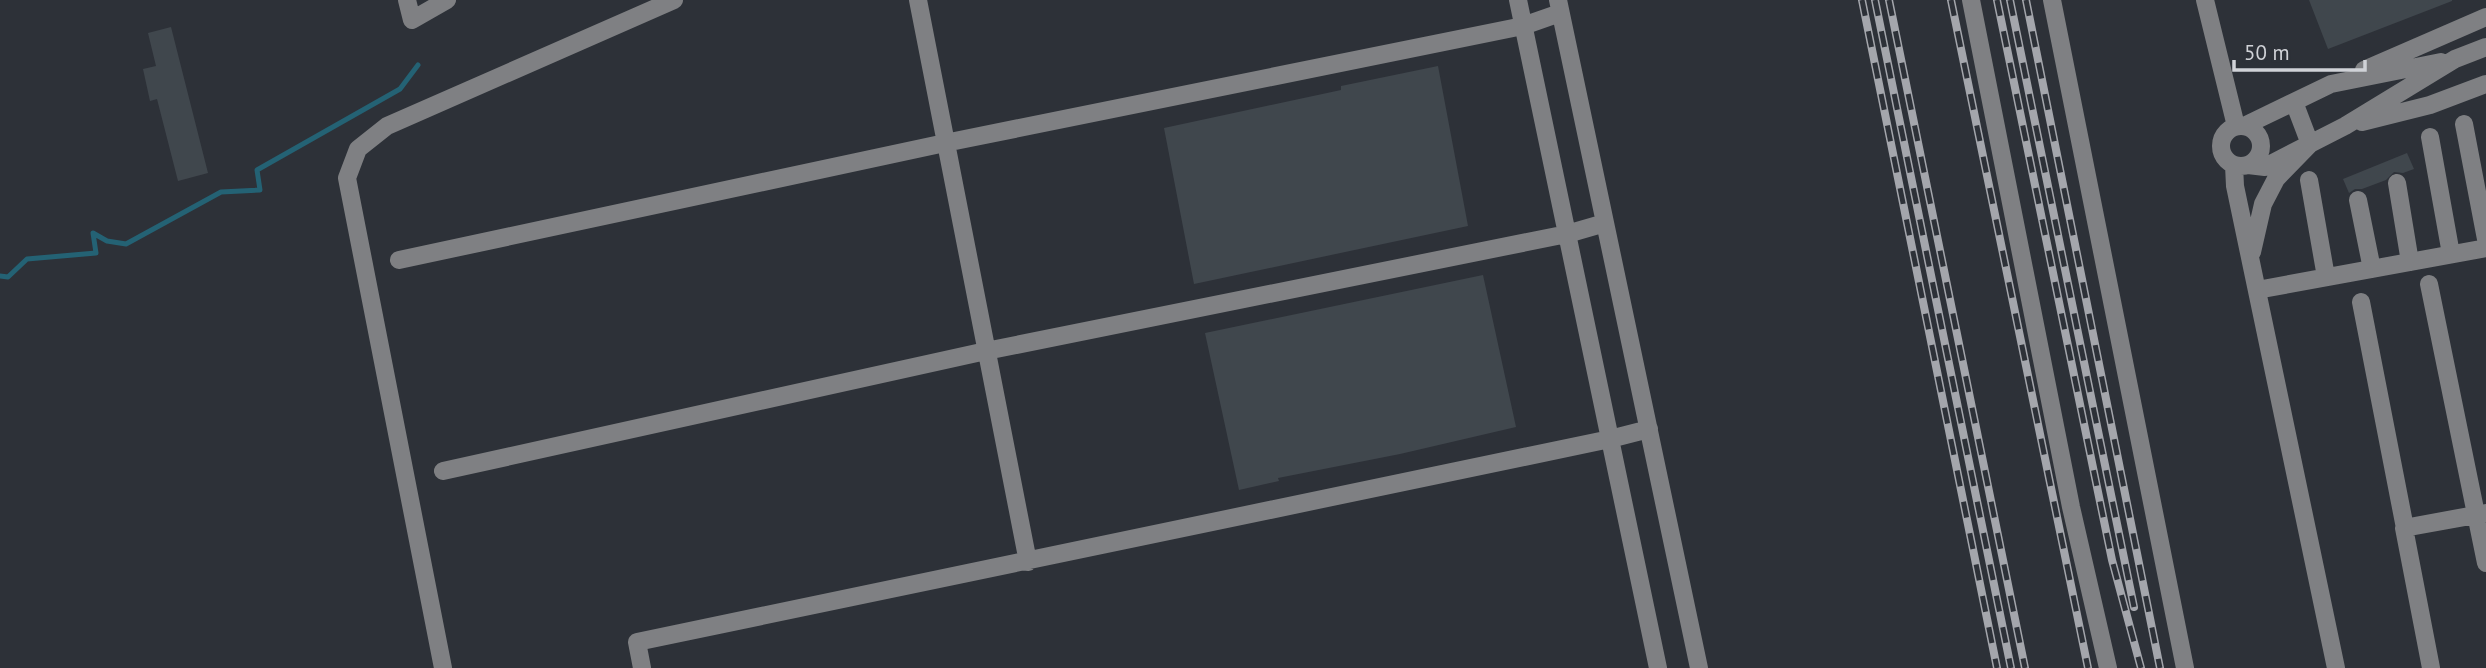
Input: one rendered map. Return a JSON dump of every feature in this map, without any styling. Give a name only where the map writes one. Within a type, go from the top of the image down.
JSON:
[{"type":"street","points":[[407,0],[412,20],[447,0]]},
{"type":"street","points":[[443,668],[347,178],[358,149],[387,126],[674,0]]},
{"type":"street","points":[[918,0],[1028,562]]},
{"type":"street","points":[[1518,0],[1658,668]]},
{"type":"street","points":[[1971,0],[2071,507],[2108,668]]},
{"type":"street","points":[[2052,0],[2185,668]]},
{"type":"street","points":[[2205,0],[2240,126]]},
{"type":"street","points":[[399,260],[945,144],[1523,26],[1559,6],[1699,668]]},
{"type":"street","points":[[2455,59],[2346,126],[2264,167],[2241,165],[2224,157],[2221,145],[2225,133],[2486,17]]},
{"type":"street","points":[[2331,84],[2455,59],[2486,47]]},
{"type":"street","points":[[2346,126],[2430,105],[2486,84]]},
{"type":"street","points":[[2294,102],[2310,144]]},
{"type":"street","points":[[2464,124],[2486,239]]},
{"type":"street","points":[[2240,126],[2255,132],[2261,144],[2258,156],[2241,165],[2235,186],[2336,668]]},
{"type":"street","points":[[2430,137],[2451,254]]},
{"type":"street","points":[[2250,260],[2263,204],[2271,187],[2310,144]]},
{"type":"street","points":[[2309,180],[2326,277]]},
{"type":"street","points":[[2397,183],[2410,262]]},
{"type":"street","points":[[2358,200],[2372,269]]},
{"type":"street","points":[[443,471],[986,351],[1567,234],[1605,223]]},
{"type":"street","points":[[2257,290],[2486,248]]},
{"type":"street","points":[[2429,284],[2481,514],[2486,563]]},
{"type":"street","points":[[2361,302],[2431,668]]},
{"type":"street","points":[[642,668],[637,642],[1028,562],[1649,429]]},
{"type":"street","points":[[2404,528],[2481,514]]},
{"type":"building","points":[[2309,0],[2452,0],[2452,1],[2328,49]]},
{"type":"building","points":[[171,27],[208,173],[178,181],[157,99],[150,101],[143,69],[156,66],[148,33]]},
{"type":"building","points":[[1438,66],[1468,226],[1194,284],[1164,128]]},
{"type":"building","points":[[2407,153],[2414,169],[2403,173],[2394,172],[2386,180],[2349,193],[2343,179]]},
{"type":"building","points":[[1483,275],[1516,427],[1278,478],[1279,481],[1239,490],[1205,333]]},
{"type":"waterway","points":[[0,276],[8,277],[27,259],[96,253],[93,233],[107,241],[126,244],[221,192],[260,190],[257,170],[400,89],[418,65]]},
{"type":"railway","points":[[1862,0],[1997,668]]},
{"type":"railway","points":[[1875,0],[2011,668]]},
{"type":"railway","points":[[1889,0],[2025,668]]},
{"type":"railway","points":[[1951,0],[2088,668]]},
{"type":"railway","points":[[1997,0],[2112,560],[2141,668]]},
{"type":"railway","points":[[2010,0],[2134,607]]},
{"type":"railway","points":[[2026,0],[2160,668]]}]
